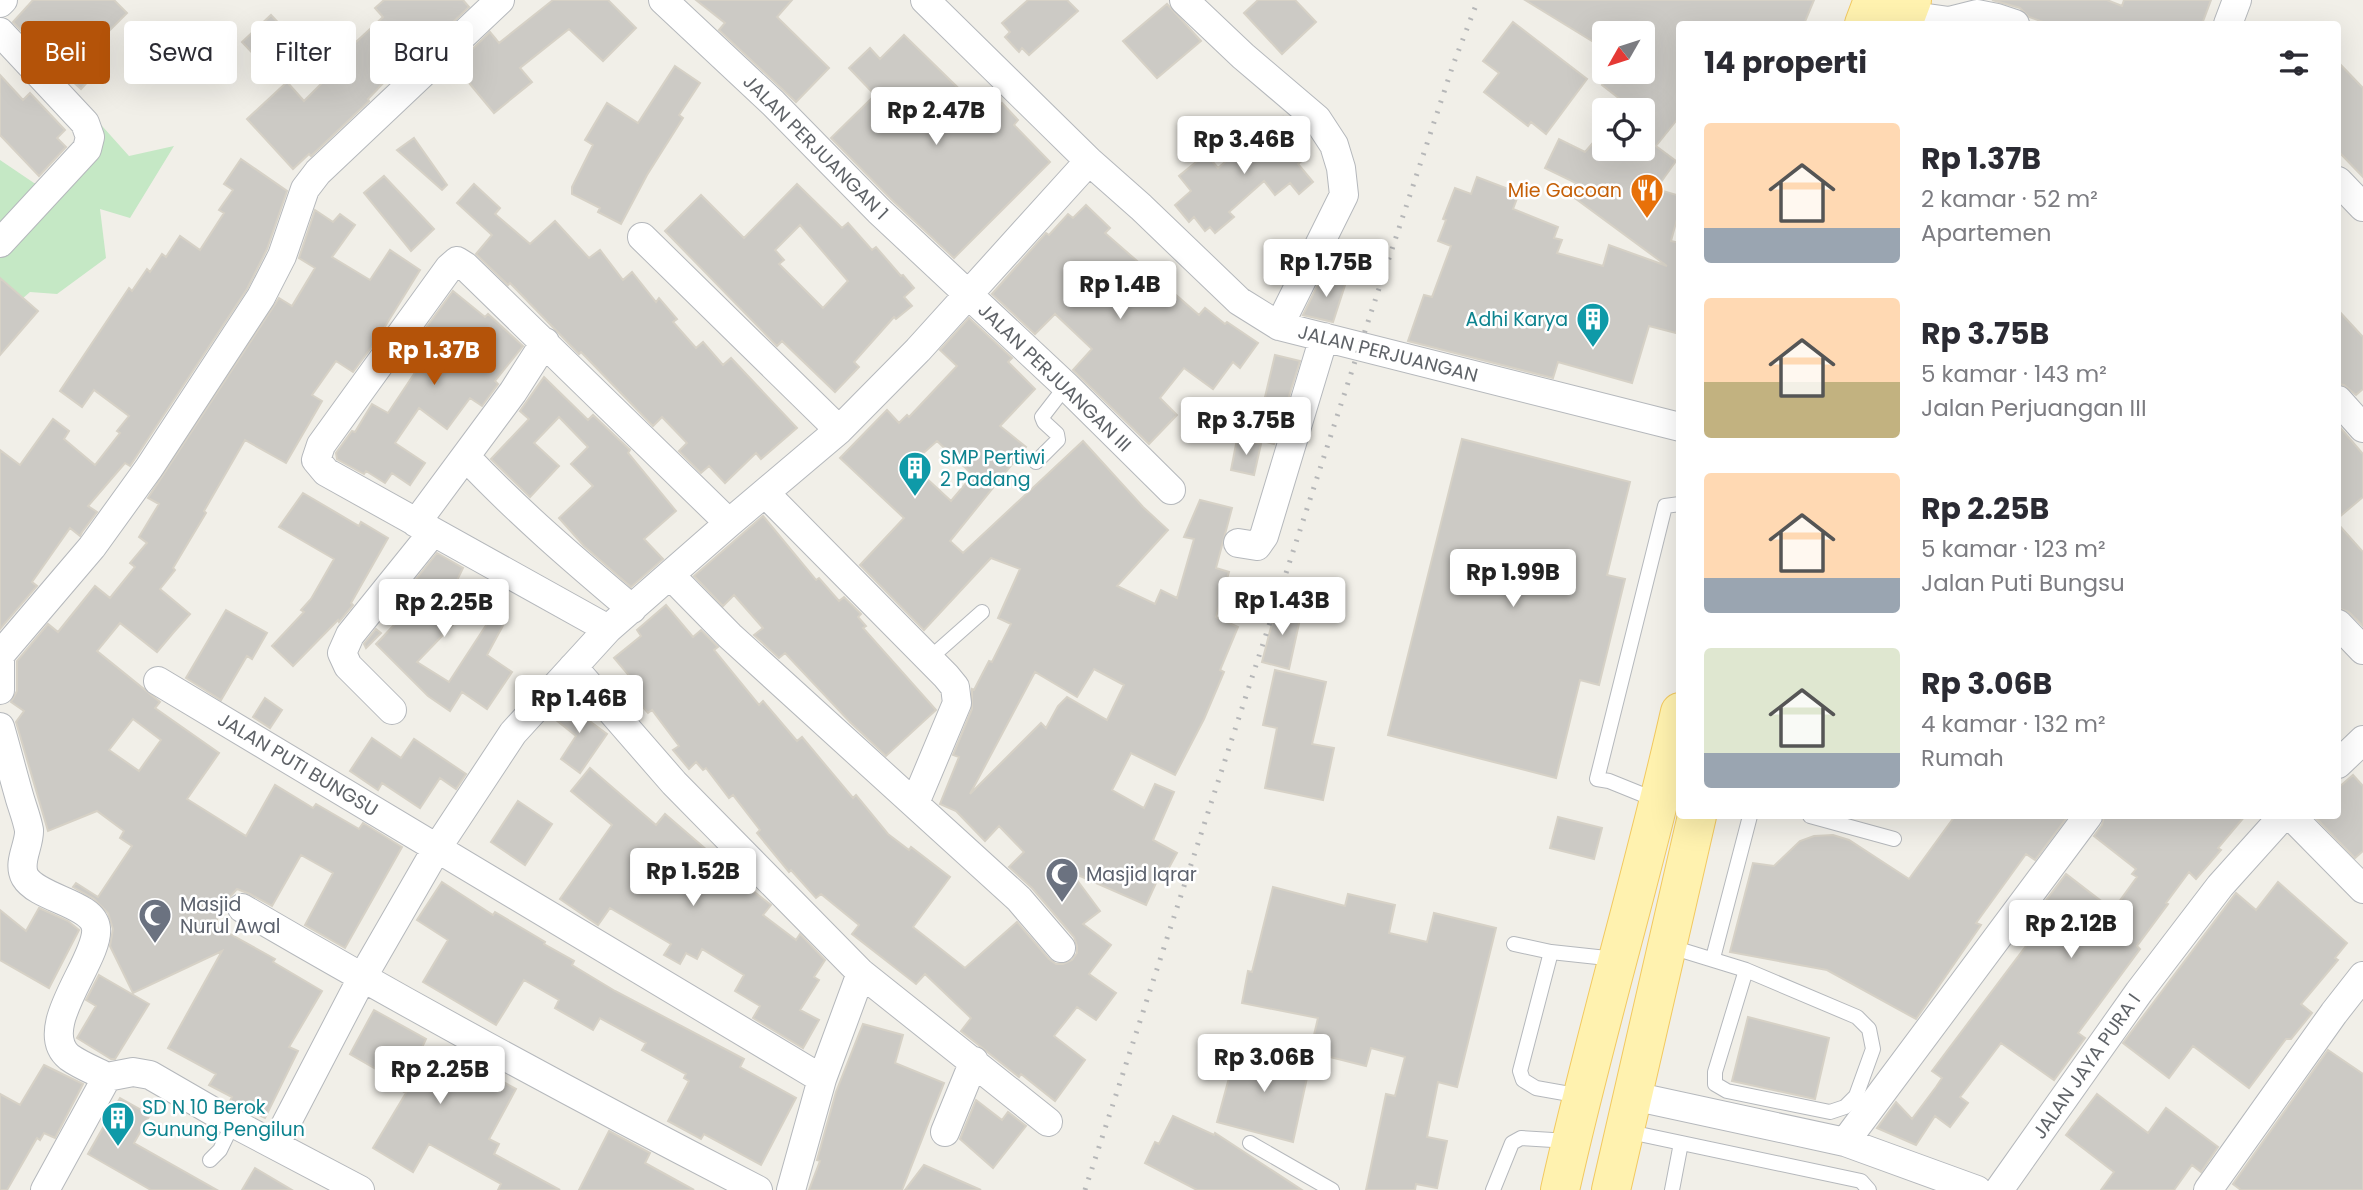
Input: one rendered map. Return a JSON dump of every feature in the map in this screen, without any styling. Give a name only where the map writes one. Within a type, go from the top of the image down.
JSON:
[{"type":"main road","points":[[1872,21],[1899,10]]},
{"type":"main road","points":[[1560,1190],[1581,1096],[1676,728]]},
{"type":"main road","points":[[1611,1190],[1696,819]]},
{"type":"street","points":[[0,690],[1,655],[92,547],[149,468],[261,298],[282,256],[305,189],[328,162],[500,0]]},
{"type":"street","name":"JALAN PERJUANGAN 1","points":[[663,0],[773,103],[878,211],[969,293]]},
{"type":"street","name":"JALAN PERJUANGAN","points":[[925,0],[1089,161],[1239,300],[1279,326],[1676,426]]},
{"type":"street","points":[[1184,0],[1242,56],[1317,119],[1334,145],[1341,168],[1344,195],[1279,326]]},
{"type":"street","points":[[2229,21],[2237,0]]},
{"type":"street","points":[[1899,10],[1949,21],[1977,14],[2006,21]]},
{"type":"street","points":[[0,32],[85,123],[90,137],[87,149],[0,243]]},
{"type":"street","points":[[275,1145],[362,978],[437,848],[513,733],[608,629],[839,430],[918,350],[1089,161]]},
{"type":"street","points":[[2341,184],[2363,207]]},
{"type":"street","points":[[642,237],[839,430]]},
{"type":"street","points":[[608,629],[326,472],[316,460],[321,445],[449,268],[457,261],[545,342],[729,523]]},
{"type":"street","name":"JALAN PERJUANGAN III","points":[[969,293],[1171,490]]},
{"type":"street","points":[[1238,543],[1257,546],[1264,536],[1324,337]]},
{"type":"street","points":[[392,710],[348,666],[342,653],[350,635],[425,527],[466,457],[545,342]]},
{"type":"street","points":[[2341,403],[2363,428]]},
{"type":"street","points":[[466,457],[552,541],[632,609]]},
{"type":"street","points":[[766,494],[930,658],[955,687],[957,703],[915,803]]},
{"type":"street","points":[[671,576],[730,636],[1019,899],[1061,948]]},
{"type":"street","points":[[2341,627],[2363,650]]},
{"type":"street","points":[[573,667],[674,783],[861,972],[1048,1122]]},
{"type":"street","name":"JALAN PUTI BUNGSU","points":[[158,681],[822,1079]]},
{"type":"street","points":[[0,726],[29,831],[22,864],[25,877],[38,889],[88,913],[97,925],[88,958],[69,996],[60,1026],[61,1045],[68,1056],[107,1077],[133,1072],[150,1075],[233,1123],[360,1190]]},
{"type":"street","points":[[2341,761],[2363,740]]},
{"type":"street","points":[[1845,1142],[2086,819]]},
{"type":"street","name":"JALAN JAYA PURA I","points":[[1999,1190],[2139,992],[2220,886],[2280,819]]},
{"type":"street","points":[[2294,819],[2363,889]]},
{"type":"street","points":[[242,908],[362,978],[566,1090],[758,1190]]},
{"type":"street","points":[[793,1189],[822,1079],[861,972]]},
{"type":"street","points":[[2208,1190],[2363,976]]},
{"type":"street","points":[[945,1132],[974,1061]]},
{"type":"street","points":[[46,1190],[107,1077]]},
{"type":"street","points":[[1628,1114],[1845,1142],[1977,1190]]},
{"type":"lane","points":[[1036,462],[1058,440],[1057,434],[1042,417],[1066,386]]},
{"type":"lane","points":[[1658,801],[1609,781],[1597,779],[1665,506],[1676,505]]},
{"type":"lane","points":[[930,658],[982,612]]},
{"type":"lane","points":[[1713,958],[1749,819]]},
{"type":"lane","points":[[1821,819],[1894,839]]},
{"type":"lane","points":[[1514,944],[1551,952],[1616,959]]},
{"type":"lane","points":[[1667,946],[1746,970],[1857,1017],[1869,1029],[1872,1049],[1856,1096],[1845,1107],[1830,1112],[1727,1091],[1715,1084],[1715,1072],[1746,970]]},
{"type":"lane","points":[[1551,952],[1520,1071],[1522,1080],[1536,1088],[1581,1096]]},
{"type":"lane","points":[[1628,1114],[1681,1143],[1861,1181],[1869,1190]]},
{"type":"lane","points":[[210,1160],[220,1150],[233,1123]]},
{"type":"lane","points":[[1493,1190],[1512,1143],[1521,1138],[1571,1141]]},
{"type":"lane","points":[[1250,1143],[1332,1190]]},
{"type":"lane","points":[[1672,1190],[1681,1143]]},
{"type":"green space","points":[[94,117],[129,156],[174,146],[130,218],[100,209],[106,258],[57,294],[30,292],[0,318],[0,160],[34,183],[44,183]]},
{"type":"building","points":[[33,0],[114,0],[127,13],[110,30],[110,21],[21,21],[21,30],[13,22]]},
{"type":"building","points":[[384,0],[463,0],[469,7],[454,21],[379,21],[383,17],[375,8]]},
{"type":"building","points":[[553,0],[608,0],[636,28],[603,61],[569,29],[520,68],[532,82],[494,113],[470,84],[473,84],[473,49],[490,32],[499,43]]},
{"type":"building","points":[[696,0],[792,0],[777,17],[829,68],[796,102],[719,30],[725,23]]},
{"type":"building","points":[[1028,0],[1067,0],[1078,11],[1029,55],[1022,48],[1019,52],[1005,37],[1010,32],[1002,23]]},
{"type":"building","points":[[1258,0],[1295,0],[1316,22],[1282,54],[1244,13]]},
{"type":"building","points":[[1525,0],[1814,0],[1805,21],[1676,21],[1676,121],[1656,146],[1676,161],[1656,189],[1676,195],[1676,223],[1671,241],[1676,242],[1676,333],[1649,326],[1632,383],[1558,362],[1553,378],[1408,341],[1424,295],[1432,297],[1451,246],[1438,241],[1455,188],[1471,194],[1477,177],[1519,193],[1513,209],[1558,227],[1554,238],[1562,240],[1557,253],[1603,266],[1609,245],[1667,266],[1568,193],[1576,183],[1545,168],[1559,139],[1585,152],[1592,144],[1592,161],[1655,161],[1655,98],[1619,98],[1602,85],[1656,84],[1656,21],[1592,21],[1592,41]]},
{"type":"building","points":[[1992,0],[2107,0],[2122,6],[2124,0],[2211,0],[2203,21],[2040,21],[2029,17],[2020,8]]},
{"type":"building","points":[[1167,4],[1201,41],[1157,78],[1123,41]]},
{"type":"building","points":[[271,15],[277,21],[265,21]]},
{"type":"building","points":[[1513,22],[1587,79],[1546,134],[1531,122],[1528,126],[1484,92],[1499,73],[1483,61]]},
{"type":"building","points":[[370,29],[370,84],[382,84],[369,101],[311,156],[309,154],[293,169],[247,119],[285,84],[289,84],[304,101],[321,84],[356,84],[356,42]]},
{"type":"building","points":[[251,34],[251,52],[242,42]]},
{"type":"building","points":[[904,35],[988,117],[1002,103],[1018,120],[1014,125],[1050,162],[954,258],[831,138],[875,95],[849,68],[870,48],[880,59]]},
{"type":"building","points":[[2341,65],[2363,88],[2363,177],[2341,154]]},
{"type":"building","points":[[675,66],[700,83],[679,115],[683,118],[647,175],[621,224],[598,212],[600,208],[572,194],[572,187],[593,145],[585,140],[607,103],[638,123]]},
{"type":"building","points":[[0,75],[23,100],[30,93],[65,130],[57,138],[66,147],[39,176],[0,135]]},
{"type":"building","points":[[1283,117],[1309,148],[1300,156],[1303,160],[1298,164],[1313,182],[1299,194],[1290,183],[1275,195],[1264,181],[1229,212],[1234,217],[1215,233],[1210,227],[1205,231],[1194,217],[1189,222],[1175,205],[1191,191],[1179,176],[1206,154],[1218,168],[1269,124],[1272,127]]},
{"type":"building","points":[[414,138],[447,185],[442,190],[397,150]]},
{"type":"building","points":[[241,159],[287,191],[267,249],[247,289],[130,466],[125,463],[88,506],[97,512],[80,536],[70,528],[32,582],[37,586],[0,629],[0,450],[20,465],[53,419],[69,431],[64,439],[95,465],[120,433],[117,431],[129,416],[94,390],[82,407],[60,391],[129,288],[132,291],[147,269],[150,272],[162,254],[166,257],[180,236],[200,250],[224,213],[219,210],[233,190],[224,184]]},
{"type":"building","points":[[384,176],[434,229],[411,251],[364,193]]},
{"type":"building","points":[[474,184],[500,208],[495,214],[530,244],[555,221],[589,258],[600,250],[623,280],[632,272],[656,302],[659,298],[677,319],[673,322],[696,348],[703,342],[723,365],[731,358],[797,428],[761,459],[756,453],[725,483],[709,466],[701,473],[679,451],[687,443],[662,417],[653,426],[510,283],[508,285],[476,254],[492,235],[457,203]]},
{"type":"building","points":[[797,184],[842,228],[848,223],[872,250],[876,247],[901,276],[903,275],[914,288],[904,297],[912,306],[896,319],[894,317],[854,362],[859,367],[835,392],[782,341],[777,346],[665,231],[701,195],[744,238]],"holes":[[[800,225],[848,281],[823,308],[779,264],[784,260],[775,250]]]},
{"type":"building","points":[[1086,205],[1110,228],[1105,233],[1199,315],[1205,308],[1225,324],[1227,322],[1258,343],[1240,368],[1233,362],[1213,389],[1184,368],[1160,398],[1177,415],[1149,444],[1073,370],[1092,349],[1055,314],[1035,334],[992,294],[1046,233],[1049,235],[1068,214],[1073,218]]},
{"type":"building","points":[[315,210],[333,222],[340,214],[355,225],[332,257],[370,280],[390,250],[420,270],[376,341],[353,372],[336,361],[312,395],[322,401],[286,463],[245,440],[173,568],[175,570],[160,589],[190,614],[157,652],[120,623],[97,651],[160,702],[155,708],[219,753],[187,799],[246,836],[275,785],[313,808],[316,804],[359,829],[363,823],[402,847],[345,948],[305,925],[333,873],[301,855],[272,906],[237,889],[228,899],[214,925],[275,959],[273,962],[322,991],[289,1047],[298,1051],[265,1118],[230,1101],[232,1097],[209,1085],[216,1074],[168,1048],[222,951],[133,993],[110,946],[113,929],[108,913],[94,899],[73,887],[76,883],[98,897],[132,846],[120,838],[124,831],[97,811],[48,831],[16,722],[24,711],[11,702],[17,691],[17,661],[48,624],[58,632],[95,586],[110,598],[135,567],[130,563],[147,543],[139,537],[159,504],[148,498],[279,298],[292,306],[315,268],[299,258]],"holes":[[[133,719],[161,740],[139,771],[109,750]]]},
{"type":"building","points":[[1323,274],[1346,282],[1333,322],[1303,315]]},
{"type":"building","points":[[0,278],[38,311],[0,355]]},
{"type":"building","points":[[453,291],[485,317],[488,314],[523,346],[495,381],[498,384],[482,406],[470,398],[447,429],[419,408],[395,443],[425,463],[410,485],[392,473],[385,483],[366,471],[364,474],[337,459],[336,453],[352,431],[355,432],[372,404],[388,413],[422,362],[409,351]]},
{"type":"building","points":[[2341,313],[2363,337],[2363,389],[2356,395],[2341,384]]},
{"type":"building","points":[[969,318],[1012,358],[1008,362],[1035,389],[1000,426],[1026,447],[950,541],[963,553],[1083,441],[1143,507],[1168,530],[1117,586],[1155,604],[1161,590],[1177,598],[1194,539],[1184,537],[1200,500],[1232,508],[1216,568],[1229,572],[1216,617],[1238,627],[1220,670],[1224,672],[1204,719],[1175,775],[1131,753],[1112,790],[1144,808],[1155,784],[1174,792],[1153,840],[1177,853],[1165,875],[1161,872],[1146,905],[1071,872],[1100,911],[1083,924],[1111,945],[1089,974],[1116,993],[1096,1020],[1077,1007],[1054,1036],[1085,1060],[1055,1101],[1021,1074],[1019,1077],[961,1031],[971,1018],[925,974],[916,984],[852,934],[859,925],[821,894],[816,898],[791,870],[789,872],[757,833],[760,830],[733,795],[729,798],[706,768],[703,770],[696,762],[689,769],[673,750],[679,746],[652,710],[648,713],[629,691],[637,685],[614,658],[641,636],[637,630],[666,605],[693,637],[701,630],[718,647],[714,650],[759,705],[763,701],[797,741],[802,737],[853,798],[856,795],[888,834],[909,850],[911,847],[950,877],[913,927],[965,968],[1017,922],[1056,964],[1072,960],[1077,953],[1074,937],[1032,888],[1009,867],[1024,852],[999,826],[985,841],[956,811],[940,804],[959,757],[953,755],[972,709],[972,689],[974,690],[989,661],[992,662],[1011,624],[998,618],[1020,569],[991,558],[924,630],[860,565],[904,518],[840,458],[887,410],[899,423],[907,415],[909,417],[957,366],[940,350]],"holes":[[[937,441],[973,475],[951,501],[911,464]],[[1094,669],[1124,685],[1107,720],[1067,697],[1058,706],[1046,728],[1041,723],[970,794],[1035,672],[1077,697]]]},
{"type":"building","points":[[1275,355],[1300,361],[1274,444],[1255,439]]},
{"type":"building","points":[[544,377],[588,420],[593,415],[630,450],[628,453],[676,511],[644,539],[663,559],[631,587],[584,546],[559,518],[593,486],[571,464],[588,447],[559,417],[534,443],[559,466],[530,497],[491,459],[529,419],[520,411]]},
{"type":"building","points":[[2341,428],[2363,454],[2363,497],[2341,515]]},
{"type":"building","points":[[1237,439],[1261,444],[1254,475],[1231,470]]},
{"type":"building","points":[[1462,439],[1630,482],[1607,575],[1625,579],[1599,685],[1580,680],[1556,778],[1388,735]]},
{"type":"building","points":[[303,493],[359,526],[361,522],[388,538],[351,603],[353,605],[293,666],[272,646],[304,612],[301,610],[311,599],[334,559],[279,527]]},
{"type":"building","points":[[763,516],[816,580],[819,578],[839,601],[844,597],[861,614],[858,617],[866,626],[863,628],[936,710],[886,756],[785,653],[779,658],[754,635],[763,628],[734,595],[723,606],[694,576]]},
{"type":"building","points":[[2341,527],[2363,552],[2363,626],[2349,612],[2341,609]]},
{"type":"building","points":[[437,553],[463,568],[450,595],[471,606],[417,662],[449,682],[494,613],[506,620],[487,655],[512,672],[487,709],[462,692],[450,711],[428,696],[376,644],[413,605],[401,598]]},
{"type":"building","points":[[1277,604],[1302,610],[1289,669],[1262,662]]},
{"type":"building","points":[[226,610],[267,633],[252,659],[247,656],[221,700],[186,678]]},
{"type":"building","points":[[376,629],[381,633],[366,648],[364,644]]},
{"type":"building","points":[[1275,670],[1326,682],[1312,744],[1334,748],[1323,800],[1265,788],[1277,728],[1263,725]]},
{"type":"building","points":[[569,697],[584,709],[580,714],[607,734],[580,773],[561,759],[576,736],[551,716]]},
{"type":"building","points":[[265,698],[282,710],[270,728],[253,717]]},
{"type":"building","points":[[372,738],[401,758],[414,739],[466,774],[456,789],[440,778],[420,808],[382,783],[378,790],[350,771]]},
{"type":"building","points":[[590,768],[656,825],[665,814],[722,863],[720,865],[771,905],[763,915],[796,940],[800,934],[825,960],[814,977],[819,980],[800,1010],[819,1020],[803,1048],[753,1018],[760,1006],[735,991],[744,975],[702,949],[697,959],[686,953],[680,964],[664,955],[671,944],[610,908],[598,925],[560,899],[612,825],[571,791]]},
{"type":"building","points":[[2353,775],[2363,786],[2363,851],[2355,858],[2317,819],[2341,819],[2341,785]]},
{"type":"building","points":[[518,801],[552,824],[525,865],[491,842]]},
{"type":"building","points":[[1558,817],[1602,828],[1594,859],[1550,848]]},
{"type":"building","points":[[1953,819],[2066,819],[2035,860],[2026,854],[1976,923],[1981,925],[1916,1019],[1827,970],[1730,952],[1753,863],[1774,866],[1800,841],[1814,836],[1833,835],[1849,840],[1909,879]]},
{"type":"building","points":[[2103,819],[2242,819],[2196,879],[2189,872],[2166,903],[2168,904],[2137,946],[2140,949],[2078,1033],[2085,1038],[2054,1080],[2001,1043],[1960,1097],[1968,1103],[1950,1127],[1935,1116],[1916,1145],[1877,1128],[1896,1102],[1912,1119],[1936,1087],[1942,1078],[1932,1071],[2041,926],[2032,919],[2066,874],[2113,910],[2137,877],[2132,874],[2136,869],[2094,836]]},
{"type":"building","points":[[442,882],[493,915],[495,912],[545,942],[544,944],[574,961],[572,965],[615,991],[744,1059],[740,1067],[796,1098],[761,1165],[704,1134],[701,1139],[668,1121],[689,1081],[684,1078],[686,1074],[642,1050],[646,1043],[600,1018],[593,1030],[555,1008],[559,1000],[524,980],[496,1025],[423,982],[448,940],[417,920]]},
{"type":"building","points":[[2278,882],[2347,943],[2335,958],[2338,960],[2301,1004],[2312,1013],[2291,1039],[2286,1039],[2249,1088],[2193,1046],[2169,1078],[2123,1043],[2236,893],[2256,910]]},
{"type":"building","points":[[1273,887],[1345,906],[1348,894],[1395,905],[1389,933],[1427,942],[1434,913],[1496,928],[1457,1087],[1438,1082],[1427,1137],[1447,1141],[1437,1188],[1416,1184],[1415,1190],[1366,1190],[1386,1094],[1395,1096],[1405,1057],[1371,1048],[1366,1066],[1310,1052],[1318,1018],[1242,1003],[1248,971],[1252,972]]},
{"type":"building","points":[[39,908],[68,921],[79,930],[49,988],[0,960],[0,910],[26,931]]},
{"type":"building","points":[[99,975],[149,1004],[115,1059],[77,1038],[96,1006],[86,1000]]},
{"type":"building","points":[[374,1010],[426,1039],[419,1054],[457,1075],[465,1061],[516,1089],[489,1139],[499,1144],[494,1154],[560,1190],[498,1190],[501,1184],[429,1144],[413,1172],[373,1148],[407,1087],[350,1054]]},
{"type":"building","points":[[1748,1017],[1829,1038],[1815,1099],[1732,1081]]},
{"type":"building","points":[[863,1024],[903,1035],[895,1063],[944,1083],[902,1190],[809,1190],[820,1161],[817,1160],[836,1092]]},
{"type":"building","points":[[1238,1045],[1310,1064],[1293,1142],[1217,1122]]},
{"type":"building","points":[[2328,1050],[2363,1074],[2363,1190],[2241,1190],[2233,1184]]},
{"type":"building","points":[[44,1065],[83,1084],[55,1138],[44,1133],[40,1140],[37,1138],[7,1190],[0,1190],[0,1094],[20,1105]]},
{"type":"building","points":[[2097,1094],[2148,1133],[2166,1108],[2218,1147],[2201,1172],[2192,1165],[2174,1190],[2101,1190],[2114,1172],[2066,1135]]},
{"type":"building","name":"SD N 10 Berok Gunung Pengilun","points":[[120,1098],[150,1115],[134,1143],[217,1190],[151,1190],[88,1154]]},
{"type":"building","points":[[976,1100],[1002,1120],[1008,1112],[1026,1126],[993,1168],[960,1139]]},
{"type":"building","points":[[1173,1116],[1214,1135],[1215,1133],[1302,1190],[1197,1190],[1145,1163],[1155,1142],[1159,1144]]},
{"type":"building","points":[[609,1131],[650,1153],[645,1163],[694,1190],[579,1190]]},
{"type":"building","points":[[924,1165],[981,1190],[905,1190]]},
{"type":"building","name":"SD N 10 Berok Gunung Pengilun","points":[[255,1168],[292,1190],[242,1190]]},
{"type":"railway","points":[[1085,1190],[1360,346],[1453,65],[1478,0]]},
{"type":"place","name":"Mie Gacoan","points":[[1647,220]]},
{"type":"place","name":"Adhi Karya","points":[[1593,349]]},
{"type":"place","name":"SMP Pertiwi 2 Padang","points":[[915,498]]},
{"type":"place","name":"Masjid Iqrar","points":[[1062,904]]},
{"type":"place","name":"Masjid Nurul Awal","points":[[155,945]]},
{"type":"place","name":"SD N 10 Berok Gunung Pengilun","points":[[118,1148]]}]
